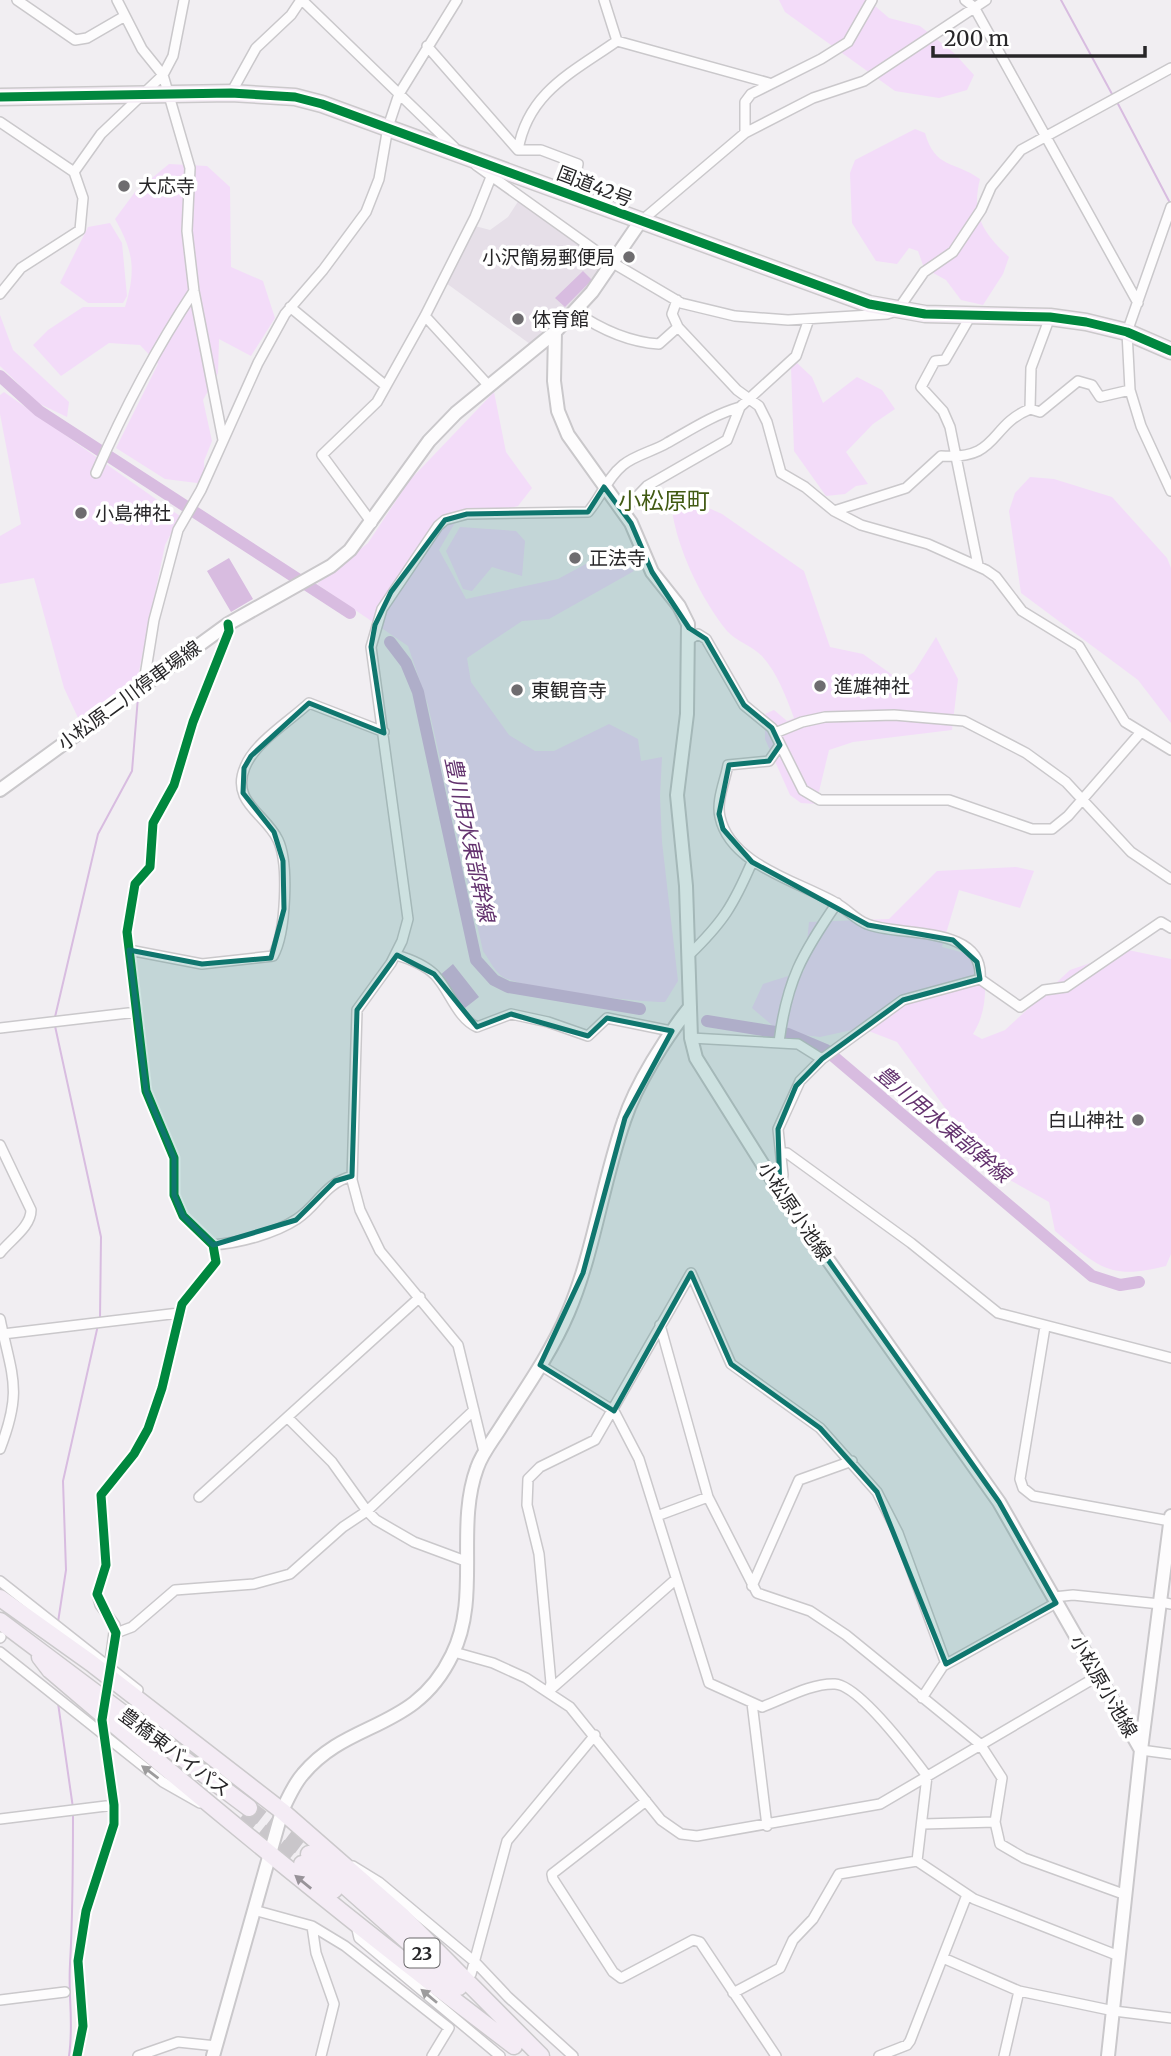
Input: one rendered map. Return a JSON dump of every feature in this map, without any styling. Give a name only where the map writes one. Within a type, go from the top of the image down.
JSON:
[{"type":"highway","name":"国道42号","points":[[0,97],[231,93],[295,97],[387,127],[828,292],[897,311],[970,317],[1050,317],[1127,332],[1171,351]]},
{"type":"highway","points":[[0,1598],[91,1663],[282,1811],[341,1862]]},
{"type":"highway","name":"豊橋東バイパス","points":[[0,1623],[246,1812],[40,1657],[0,1623]]},
{"type":"highway","points":[[40,1657],[50,1670],[356,1926]]},
{"type":"highway","name":"23","points":[[305,1859],[524,2053]]},
{"type":"highway","name":"23","points":[[341,1862],[401,1915],[541,2056]]},
{"type":"highway","name":"23","points":[[356,1926],[524,2053]]},
{"type":"main road","name":"小松原二川停車場線","points":[[0,790],[144,682],[228,624],[331,566],[372,523],[429,441],[489,386],[555,332],[612,263],[640,222]]},
{"type":"main road","name":"小松原小池線","points":[[555,332],[554,381],[558,411],[568,435],[623,510],[640,541],[652,572],[679,606],[688,624],[687,714],[677,795],[689,955],[691,1038],[696,1058],[706,1078],[780,1192],[999,1502],[1141,1751],[1108,2056]]},
{"type":"main road","points":[[215,2051],[282,1811],[301,1775],[338,1745],[417,1704],[443,1674],[454,1652],[466,1602],[470,1502],[477,1468],[484,1452],[540,1365],[568,1315],[583,1273],[625,1118],[671,1031],[690,1007]]},
{"type":"main road","points":[[1141,1751],[1164,1603],[1171,1519]]},
{"type":"street","points":[[17,0],[75,40],[86,38],[125,16]]},
{"type":"street","points":[[117,0],[142,49],[163,75],[191,167],[187,231],[194,291],[223,440]]},
{"type":"street","points":[[74,172],[101,134],[163,75],[173,56],[184,0]]},
{"type":"street","points":[[231,93],[257,48],[291,15],[302,0],[449,144],[612,263],[677,300],[735,316],[810,319],[897,311],[924,272],[953,252],[981,210],[1004,167],[1021,150],[1171,68]]},
{"type":"street","points":[[144,682],[154,620],[172,545],[201,490],[258,363],[289,307],[324,270],[366,212],[379,179],[387,127],[399,94],[457,0]]},
{"type":"street","points":[[604,0],[617,41]]},
{"type":"street","points":[[745,133],[745,102],[751,94],[821,60],[848,42],[872,0]]},
{"type":"street","points":[[965,0],[974,7],[1138,303]]},
{"type":"street","points":[[640,222],[745,133],[813,98],[864,81],[986,0]]},
{"type":"street","points":[[517,150],[523,124],[544,93],[617,41]]},
{"type":"street","points":[[617,41],[769,83]]},
{"type":"street","points":[[427,46],[517,150],[541,150],[578,164],[572,196]]},
{"type":"street","points":[[0,122],[74,172],[83,198],[80,230],[21,268],[0,294]]},
{"type":"street","points":[[372,523],[322,455],[377,402],[425,316],[475,216],[491,177]]},
{"type":"street","points":[[1171,207],[1127,332],[1130,390],[1141,426],[1171,491]]},
{"type":"street","points":[[96,473],[116,427],[158,346],[194,291]]},
{"type":"street","points":[[677,300],[672,314],[678,327],[737,390],[759,406],[767,422],[781,473],[806,487],[834,511],[861,524],[909,537],[978,565],[996,578],[1022,611],[1037,623],[1080,646],[1125,722],[1171,750]]},
{"type":"street","points":[[289,307],[386,386]]},
{"type":"street","points":[[574,311],[602,328],[636,342],[659,344],[678,327]]},
{"type":"street","points":[[425,316],[489,386]]},
{"type":"street","points":[[970,317],[959,341],[945,359],[935,360],[921,387],[943,411],[956,457],[978,565]]},
{"type":"street","points":[[1030,409],[1031,368],[1050,317]]},
{"type":"street","points":[[623,510],[629,507],[647,486],[727,440],[740,407],[796,356],[810,319]]},
{"type":"street","points":[[834,511],[906,488],[937,458],[956,457],[985,449],[1011,419],[1030,409],[1040,412],[1078,381],[1092,385],[1101,397],[1130,390]]},
{"type":"street","points":[[484,1452],[466,1364],[458,1345],[380,1251],[369,1232],[352,1176],[357,1010],[396,954],[402,942],[408,912],[372,638],[391,592],[438,526],[453,516],[588,512],[623,465],[667,444],[714,415],[740,407]]},
{"type":"street","points":[[110,1662],[116,1633],[97,1594],[106,1565],[102,1495],[134,1454],[148,1429],[162,1388],[179,1313],[193,1288],[216,1262],[213,1245],[191,1226],[177,1205],[172,1184],[174,1157],[146,1091],[127,932],[132,894],[138,879],[150,867],[153,823],[174,785],[193,722],[229,631],[228,624]]},
{"type":"street","points":[[687,641],[698,634],[706,639],[744,705],[775,733],[803,790],[820,800],[949,800],[1032,830],[1052,829],[1082,800],[1141,732]]},
{"type":"street","points":[[130,950],[202,964],[257,960],[273,956],[284,909],[283,861],[274,832],[247,804],[243,793],[244,768],[251,756],[309,702],[384,732]]},
{"type":"street","points":[[775,733],[802,722],[825,717],[906,716],[964,721],[1026,753],[1066,782],[1131,852],[1171,879]]},
{"type":"street","points":[[780,745],[769,761],[728,765],[719,814],[723,829],[752,862],[837,903],[867,925],[929,933],[953,940],[977,962],[980,979],[1020,1007],[1044,990],[1066,987],[1161,922],[1171,928]]},
{"type":"street","points":[[689,955],[720,926],[735,902],[752,862]]},
{"type":"street","points":[[779,1042],[786,996],[806,949],[837,903]]},
{"type":"street","points":[[396,954],[414,960],[434,974],[465,1018],[477,1027],[511,1014],[548,1022],[588,1036],[607,1018],[671,1031]]},
{"type":"street","points":[[780,1192],[783,1175],[778,1129],[790,1109],[796,1086],[822,1059],[903,1000],[980,979]]},
{"type":"street","points":[[0,1028],[137,1012]]},
{"type":"street","points":[[691,1038],[798,1044],[822,1059]]},
{"type":"street","points":[[0,1144],[30,1204],[31,1216],[0,1253]]},
{"type":"street","points":[[781,1153],[787,1153],[911,1243],[998,1313],[1171,1358]]},
{"type":"street","points":[[213,1245],[260,1235],[296,1220],[335,1181],[352,1176]]},
{"type":"street","points":[[549,1691],[551,1683],[541,1573],[527,1505],[528,1479],[540,1467],[595,1440],[691,1273],[731,1364],[820,1428],[877,1492],[898,1533],[946,1664]]},
{"type":"street","points":[[199,1497],[420,1297]]},
{"type":"street","points":[[3,1335],[179,1313]]},
{"type":"street","points":[[0,1319],[16,1394],[11,1421],[0,1449]]},
{"type":"street","points":[[660,1325],[708,1497],[752,1586],[762,1596],[810,1611],[980,1744],[1002,1778],[995,1822],[1000,1844],[1014,1854],[1126,1895]]},
{"type":"street","points":[[1045,1327],[1020,1479],[1023,1488],[1033,1496],[1063,1503],[1171,1519]]},
{"type":"street","points":[[540,1365],[614,1411],[639,1458],[709,1683],[762,1707],[821,1686],[838,1684],[847,1688],[887,1725],[927,1776],[917,1861]]},
{"type":"street","points":[[116,1633],[132,1628],[175,1590],[254,1584],[290,1574],[343,1527],[367,1511],[474,1410]]},
{"type":"street","points":[[288,1418],[332,1462],[367,1511],[414,1542],[468,1562]]},
{"type":"street","points":[[752,1586],[799,1480],[852,1461]]},
{"type":"street","points":[[657,1516],[708,1497]]},
{"type":"street","points":[[549,1691],[675,1580]]},
{"type":"street","points":[[0,1581],[26,1606],[184,1728],[203,1750]]},
{"type":"street","points":[[922,1698],[946,1664],[1055,1600],[1073,1595],[1164,1603]]},
{"type":"street","points":[[0,1652],[102,1735],[174,1789],[209,1805]]},
{"type":"street","points":[[454,1652],[494,1663],[549,1691],[570,1707],[661,1820],[681,1834],[719,1835],[869,1808],[1098,1676]]},
{"type":"street","points":[[752,1703],[767,1826]]},
{"type":"street","points":[[77,2056],[83,2026],[78,1961],[86,1912],[114,1824],[114,1805],[102,1720]]},
{"type":"street","points":[[471,1974],[507,1841],[594,1735]]},
{"type":"street","points":[[1141,1751],[1171,1754]]},
{"type":"street","points":[[646,1801],[552,1874],[553,1880],[612,1972],[621,1978],[696,1939],[776,2056]]},
{"type":"street","points":[[0,1819],[114,1805]]},
{"type":"street","points":[[923,1824],[995,1822]]},
{"type":"street","points":[[733,1993],[780,1968],[793,1940],[813,1919],[839,1874],[917,1861],[967,1895],[1119,1956]]},
{"type":"street","points":[[341,1862],[360,1868],[379,1882],[476,1963],[508,1997],[573,2056]]},
{"type":"street","points":[[879,2056],[907,2045],[910,2041],[967,1895]]},
{"type":"street","points":[[254,1910],[312,1926],[345,1946],[449,2028],[432,2056]]},
{"type":"street","points":[[312,1926],[316,1953],[334,2004],[321,2056]]},
{"type":"street","points":[[356,1926],[359,1938],[455,2014],[499,2056]]},
{"type":"street","points":[[943,1958],[1019,1991],[1114,2011],[1171,2018]]},
{"type":"street","points":[[1004,2056],[1019,1991]]},
{"type":"street","points":[[0,2000],[65,1992]]},
{"type":"street","points":[[138,2056],[178,2042],[215,2051]]},
{"type":"highlighted area","points":[[604,487],[631,523],[652,572],[689,628],[706,639],[744,705],[772,728],[780,745],[769,761],[729,765],[719,814],[723,829],[752,862],[868,925],[953,940],[977,962],[980,979],[903,1000],[822,1059],[796,1086],[778,1129],[780,1192],[999,1502],[1056,1603],[946,1664],[877,1492],[820,1428],[731,1364],[691,1273],[614,1411],[540,1365],[583,1273],[625,1118],[672,1031],[607,1018],[588,1036],[511,1014],[477,1027],[434,974],[397,955],[357,1010],[352,1176],[335,1181],[296,1220],[213,1245],[183,1216],[174,1195],[174,1158],[146,1091],[129,950],[202,964],[271,958],[284,909],[283,861],[274,832],[243,793],[244,768],[251,756],[309,703],[384,733],[371,647],[375,625],[391,592],[445,520],[467,514],[588,512]]},
{"type":"shaded area","points":[[779,0],[868,0],[889,18],[920,26],[954,53],[974,75],[967,90],[939,98],[895,91],[785,12]]},
{"type":"shaded area","points":[[915,129],[925,133],[929,145],[940,159],[980,179],[977,203],[981,222],[992,240],[1009,257],[1003,274],[983,305],[961,300],[946,280],[924,268],[918,251],[909,248],[897,264],[876,261],[852,223],[850,173],[855,160]]},
{"type":"shaded area","points":[[169,164],[207,166],[230,187],[231,267],[263,281],[275,318],[251,356],[219,339],[218,373],[203,400],[212,441],[204,461],[205,484],[165,479],[116,448],[158,364],[140,345],[109,343],[61,376],[33,345],[48,330],[83,307],[125,307],[131,283],[131,262],[126,242],[115,219],[135,192]]},
{"type":"shaded area","points":[[519,200],[599,258],[602,266],[591,284],[530,344],[446,283],[475,226],[490,230],[508,217]]},
{"type":"shaded area","points":[[110,223],[122,243],[127,296],[123,303],[88,303],[60,283],[88,227]]},
{"type":"shaded area","points":[[583,271],[592,280],[565,307],[555,298]]},
{"type":"shaded area","points":[[0,315],[13,350],[69,402],[67,417],[38,403],[0,366]]},
{"type":"shaded area","points":[[797,363],[812,377],[823,403],[857,377],[882,390],[895,409],[873,424],[846,452],[868,484],[856,486],[845,494],[826,496],[794,451],[791,368]]},
{"type":"shaded area","points":[[4,392],[180,516],[165,545],[137,681],[80,722],[64,688],[34,578],[0,584],[0,536],[21,524],[0,414],[0,395]]},
{"type":"shaded area","points":[[494,392],[506,452],[532,488],[518,506],[456,521],[439,550],[466,599],[558,579],[608,552],[634,571],[549,619],[522,621],[467,658],[471,682],[509,735],[535,751],[554,751],[609,724],[638,739],[641,761],[662,757],[662,842],[678,981],[665,1002],[556,990],[515,982],[497,972],[483,951],[428,705],[408,646],[317,584],[368,543],[409,481]]},
{"type":"shaded area","points":[[1030,477],[1054,479],[1112,497],[1167,558],[1171,568],[1171,723],[1138,680],[1021,593],[1009,511],[1015,493]]},
{"type":"shaded area","points":[[693,501],[722,514],[804,571],[830,647],[863,654],[901,681],[914,672],[936,637],[958,679],[952,730],[853,742],[829,750],[816,804],[801,803],[790,795],[765,739],[765,714],[774,710],[787,721],[794,718],[768,663],[758,652],[727,631],[699,588],[673,519],[671,503]]},
{"type":"shaded area","points":[[460,527],[516,531],[525,541],[522,576],[492,567],[472,591],[463,589],[446,551]]},
{"type":"shaded area","points":[[229,558],[253,599],[231,612],[207,571]]},
{"type":"shaded area","points":[[1016,867],[1034,871],[1020,908],[959,890],[942,947],[983,958],[984,1007],[973,1034],[982,1039],[1005,1030],[1070,970],[1128,950],[1171,959],[1171,1254],[1166,1266],[1130,1272],[1117,1271],[1094,1261],[1055,1231],[1049,1202],[1008,1179],[975,1149],[897,1042],[861,1028],[820,1037],[780,1032],[752,1008],[763,984],[804,971],[809,922],[889,919],[937,871]]},
{"type":"shaded area","points":[[453,964],[479,997],[465,1008],[439,976]]},
{"type":"waterway","points":[[1061,0],[1112,94]]},
{"type":"waterway","points":[[1117,102],[1169,201]]},
{"type":"waterway","name":"豊川用水東部幹線","points":[[0,376],[39,411],[350,613]]},
{"type":"waterway","name":"豊川用水東部幹線","points":[[390,642],[406,663],[418,692],[476,960],[494,980],[508,987],[640,1009]]},
{"type":"waterway","points":[[55,1017],[98,834],[132,771],[138,697]]},
{"type":"waterway","name":"豊川用水東部幹線","points":[[707,1021],[788,1034],[826,1050],[1092,1276],[1120,1285],[1139,1282]]},
{"type":"waterway","points":[[55,1026],[101,1237],[100,1319]]},
{"type":"waterway","points":[[58,1622],[66,1570],[63,1481],[98,1325]]},
{"type":"waterway","points":[[58,1703],[73,1808]]},
{"type":"waterway","points":[[69,2056],[73,1813]]},
{"type":"tunnel","points":[[249,1808],[309,1854]]},
{"type":"tunnel","points":[[242,1816],[302,1864]]},
{"type":"cycle path","points":[[0,97],[231,93],[295,97],[322,104],[869,304],[925,314],[1050,317],[1086,322],[1127,332],[1171,351]]},
{"type":"cycle path","points":[[77,2056],[83,2026],[78,1961],[86,1911],[114,1824],[114,1805],[102,1720],[116,1633],[97,1594],[106,1565],[101,1495],[134,1454],[148,1429],[162,1388],[182,1304],[216,1262],[213,1245],[183,1216],[174,1195],[174,1158],[146,1091],[127,932],[135,884],[150,867],[153,823],[174,785],[193,722],[229,631],[228,624]]},
{"type":"place","name":"大応寺","points":[[124,186]]},
{"type":"place","name":"小沢簡易郵便局","points":[[629,257]]},
{"type":"place","name":"体育館","points":[[518,319]]},
{"type":"place","name":"小島神社","points":[[81,513]]},
{"type":"place","name":"正法寺","points":[[575,558]]},
{"type":"place","name":"進雄神社","points":[[820,686]]},
{"type":"place","name":"東観音寺","points":[[517,690]]},
{"type":"place","name":"白山神社","points":[[1138,1120]]},
{"type":"district","name":"小松原町","points":[[664,500]]}]
